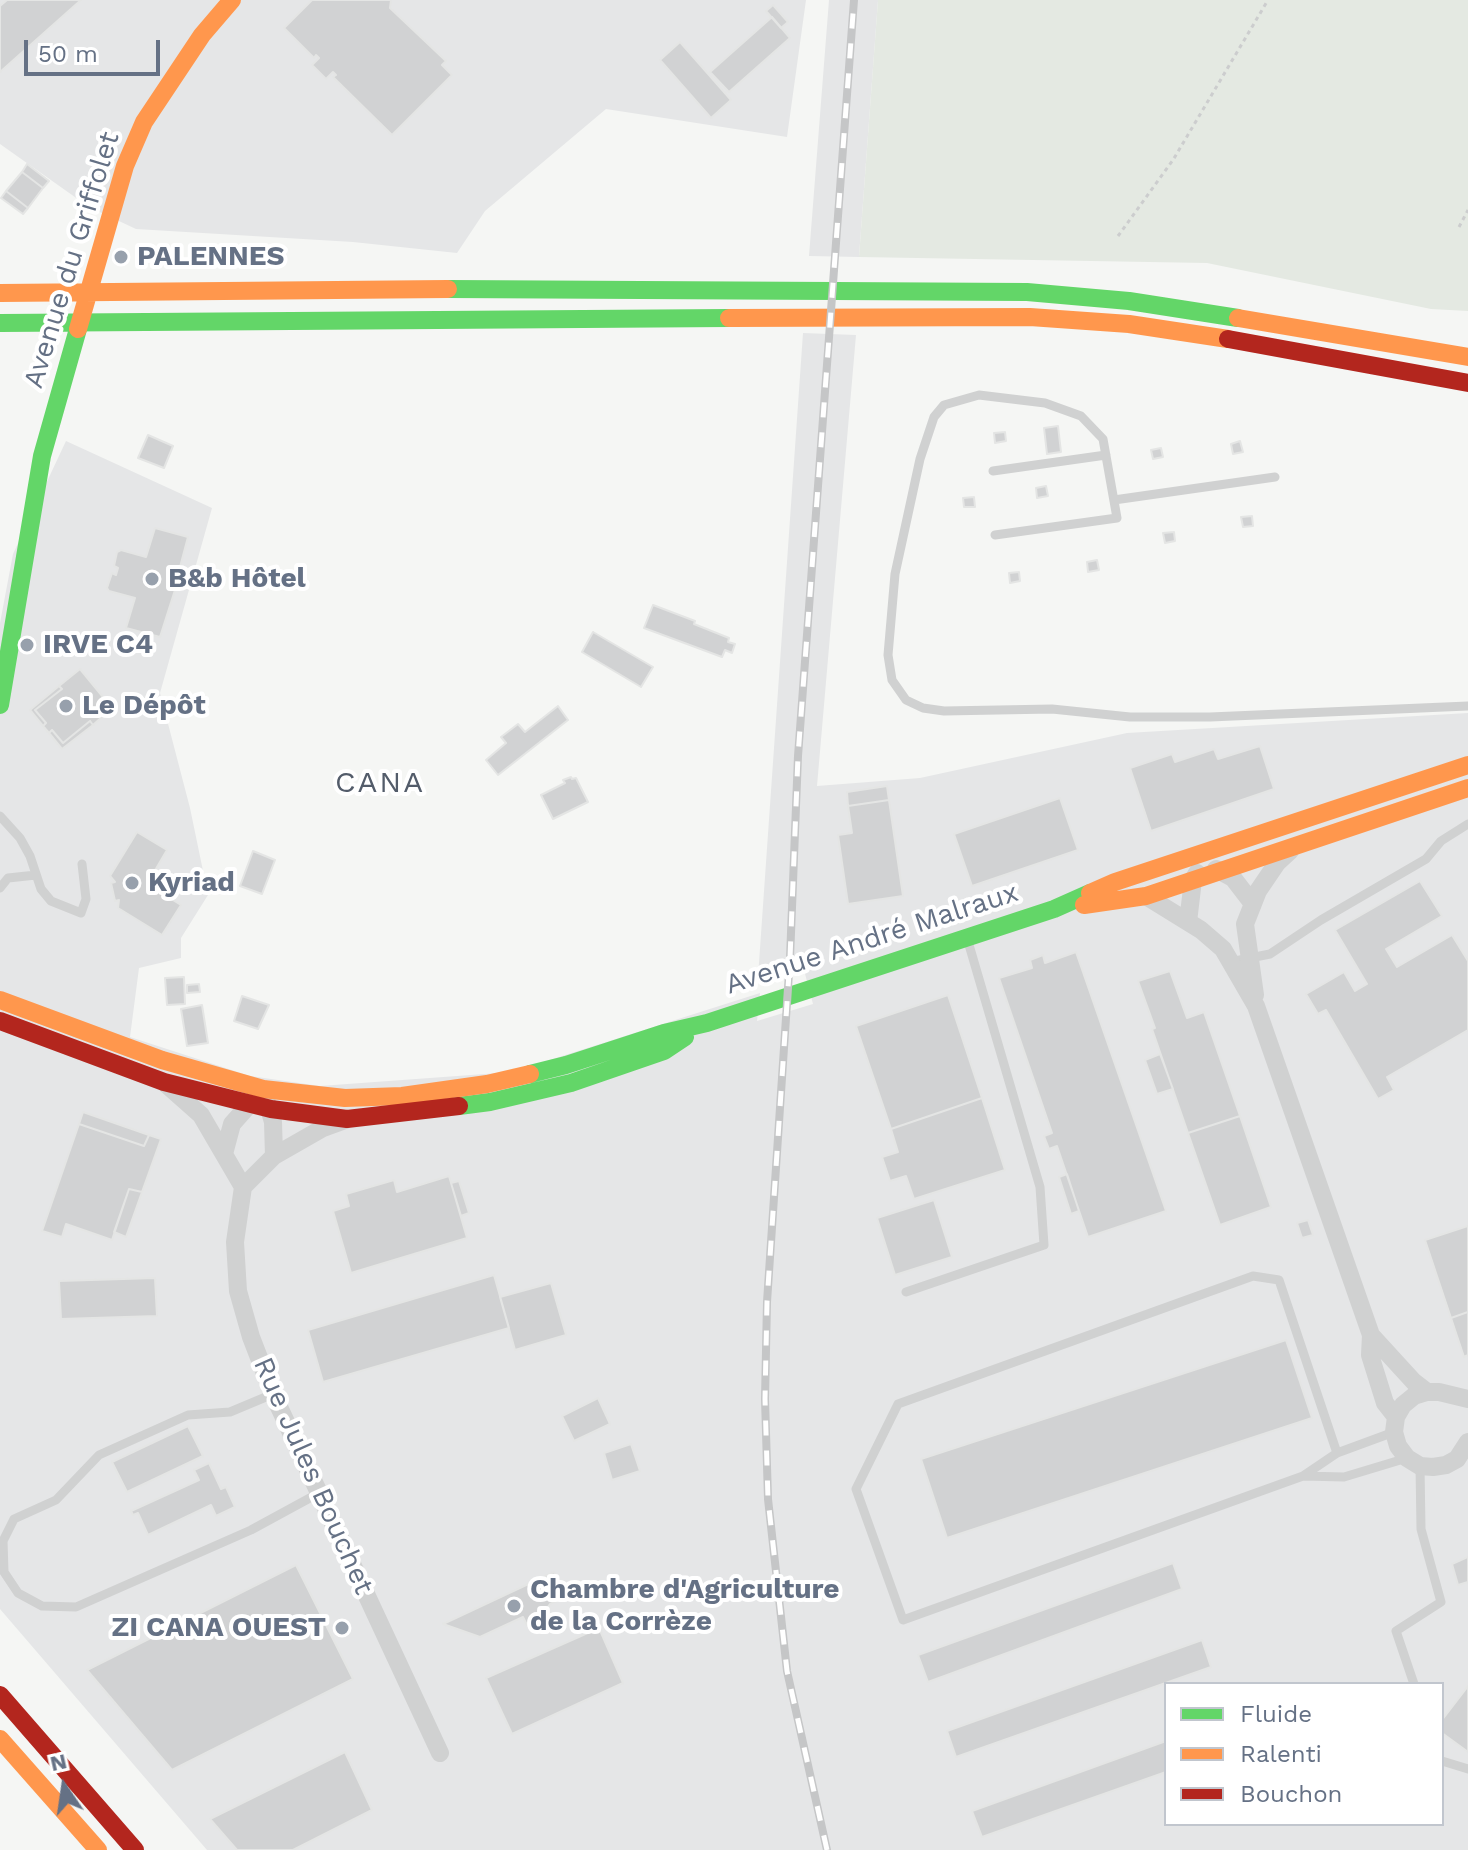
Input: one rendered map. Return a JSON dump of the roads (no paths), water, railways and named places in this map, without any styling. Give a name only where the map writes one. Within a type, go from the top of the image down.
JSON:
[{"type":"main road","name":"Avenue du Griffolet","points":[[0,705],[42,456],[125,166],[158,99],[202,35],[232,0]]},
{"type":"main road","points":[[0,293],[787,289],[1027,292],[1129,301],[1468,357]]},
{"type":"main road","points":[[0,323],[1030,317],[1129,324],[1468,383]]},
{"type":"main road","name":"Avenue André Malraux","points":[[0,1000],[162,1060],[263,1089],[345,1098],[402,1096],[487,1084],[566,1065],[664,1033],[707,1023],[1054,909],[1115,882],[1468,765]]},
{"type":"main road","name":"Avenue André Malraux","points":[[1054,909],[1146,896],[1198,872],[1221,870],[1292,849],[1468,788]]},
{"type":"main road","name":"Avenue André Malraux","points":[[0,1021],[164,1082],[251,1105],[347,1119],[490,1102],[571,1083],[664,1051],[707,1023]]},
{"type":"main road","points":[[0,1695],[135,1850]]},
{"type":"main road","points":[[0,1739],[98,1850]]},
{"type":"street","name":"Avenue André Malraux","points":[[1155,869],[1198,872],[1258,846],[1301,822]]},
{"type":"street","points":[[1292,849],[1277,863],[1258,891],[1245,924],[1256,1006],[1371,1335],[1370,1355],[1395,1424],[1398,1446],[1414,1462],[1446,1465],[1457,1459],[1467,1447]]},
{"type":"street","points":[[1221,870],[1233,878],[1253,904]]},
{"type":"street","points":[[1188,922],[1198,872]]},
{"type":"street","points":[[1146,896],[1223,949],[1256,1006]]},
{"type":"street","points":[[164,1082],[201,1115],[243,1187],[274,1156],[323,1128],[347,1119]]},
{"type":"street","points":[[224,1154],[232,1124],[263,1089]]},
{"type":"street","points":[[263,1089],[271,1109],[274,1156]]},
{"type":"street","name":"Rue Jules Bouchet","points":[[243,1187],[235,1242],[238,1291],[251,1337],[273,1394],[440,1753]]},
{"type":"street","points":[[1371,1335],[1427,1392]]},
{"type":"street","points":[[1395,1424],[1403,1405],[1414,1396],[1427,1392],[1459,1398],[1468,1416]]},
{"type":"lane","points":[[995,535],[1117,518],[1103,439],[1081,416],[1045,403],[979,395],[944,405],[934,417],[920,459],[895,574],[888,655],[892,680],[906,700],[923,708],[944,711],[1052,709],[1130,717],[1467,707]]},
{"type":"lane","points":[[993,471],[1106,455]]},
{"type":"lane","points":[[1114,500],[1275,477]]},
{"type":"lane","points":[[0,816],[20,838],[41,889],[51,901],[81,913],[86,899],[82,864]]},
{"type":"lane","points":[[1230,962],[1270,954],[1321,920],[1426,859],[1441,841],[1468,824]]},
{"type":"lane","points":[[0,888],[8,878],[36,875]]},
{"type":"lane","points":[[906,1292],[1044,1245],[1040,1187],[967,938]]},
{"type":"lane","points":[[1337,1453],[1279,1280],[1253,1276],[898,1404],[856,1489],[903,1620],[1303,1476],[1337,1453],[1395,1424]]},
{"type":"lane","points":[[273,1394],[230,1412],[188,1415],[99,1455],[56,1500],[14,1519],[3,1541],[4,1572],[18,1593],[42,1606],[76,1607],[251,1530],[319,1493]]},
{"type":"lane","points":[[1303,1476],[1344,1477],[1414,1462],[1421,1529],[1441,1602],[1396,1631],[1413,1682]]},
{"type":"lane","points":[[1444,1762],[1468,1769]]},
{"type":"railway","points":[[827,1850],[787,1671],[768,1499],[765,1399],[767,1302],[790,958],[798,756],[854,0]]},
{"type":"place","name":"PALENNES","points":[[121,257]]},
{"type":"place","name":"B&b Hôtel","points":[[152,579]]},
{"type":"place","name":"IRVE C4","points":[[27,645]]},
{"type":"place","name":"Le Dépôt","points":[[66,706]]},
{"type":"place","name":"Kyriad","points":[[132,883]]},
{"type":"place","name":"Chambre d'Agriculture de la Corrèze","points":[[514,1606]]},
{"type":"place","name":"ZI CANA OUEST","points":[[342,1628]]},
{"type":"district","name":"CANA","points":[[380,783]]}]
